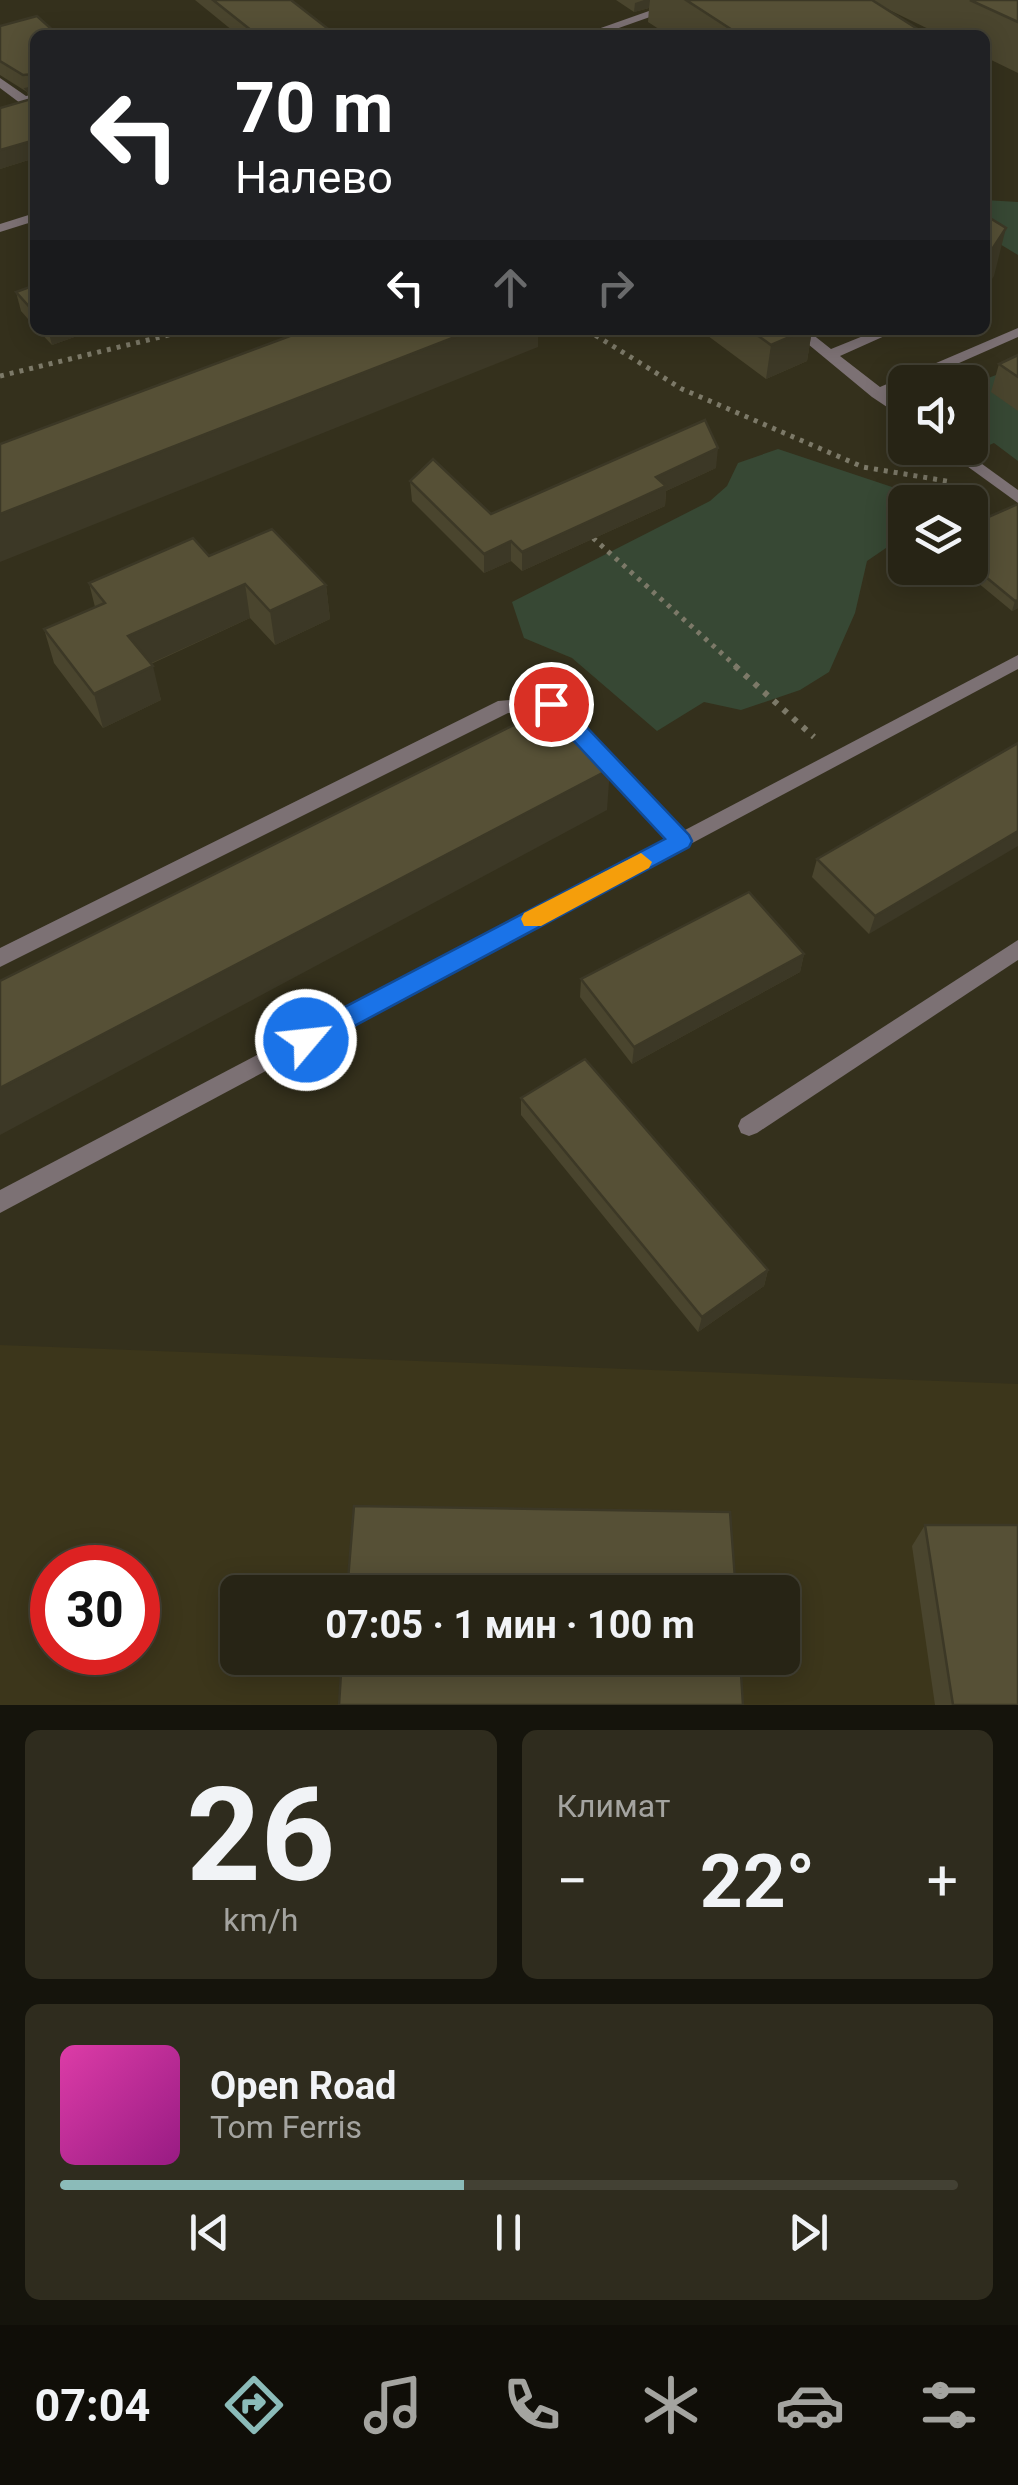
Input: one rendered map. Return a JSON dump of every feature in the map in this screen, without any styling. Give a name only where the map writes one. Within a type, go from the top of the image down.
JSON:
[{"type":"street","points":[[602,30],[692,0]]},
{"type":"street","points":[[660,10],[674,18]]},
{"type":"street","points":[[0,82],[24,100],[30,99]]},
{"type":"street","points":[[0,228],[30,219]]},
{"type":"street","points":[[878,394],[1018,332]]},
{"type":"street","points":[[805,335],[888,401]]},
{"type":"street","points":[[831,354],[878,335]]},
{"type":"street","points":[[973,465],[1018,498]]},
{"type":"street","points":[[0,1202],[1018,661]]},
{"type":"street","points":[[0,958],[505,706],[551,704],[681,841]]},
{"type":"street","points":[[749,1126],[1018,949]]},
{"type":"path","points":[[0,376],[168,335]]},
{"type":"path","points":[[595,335],[682,390],[863,467],[944,482],[998,483]]},
{"type":"path","points":[[593,538],[838,758]]},
{"type":"shaded area","points":[[0,1345],[1018,1384],[1018,1705],[0,1705]]},
{"type":"green space","points":[[990,200],[1018,202],[1018,255],[990,238]]},
{"type":"green space","points":[[1018,367],[1018,461],[994,443],[988,446],[988,378]]},
{"type":"green space","points":[[778,449],[888,486],[888,547],[867,561],[855,613],[829,672],[800,690],[741,710],[704,702],[657,731],[572,658],[524,638],[512,602],[710,501],[727,486],[738,463]]},
{"type":"building","points":[[213,0],[291,0],[330,30],[251,30]]},
{"type":"building","points":[[686,0],[872,0],[919,30],[732,30]]},
{"type":"building","points":[[970,0],[1018,0],[1018,22]]},
{"type":"building","points":[[37,16],[52,30],[30,30],[30,74],[23,75],[0,61],[0,26]]},
{"type":"building","points":[[30,99],[30,141],[0,150],[0,108]]},
{"type":"building","points":[[990,218],[1006,228],[990,252]]},
{"type":"building","points":[[30,287],[30,307],[16,292]]},
{"type":"building","points":[[293,335],[460,335],[0,514],[0,444]]},
{"type":"building","points":[[757,335],[794,335],[771,345]]},
{"type":"building","points":[[1018,355],[1018,377],[999,364]]},
{"type":"building","points":[[705,420],[718,448],[656,477],[666,486],[522,552],[511,541],[484,554],[410,481],[433,459],[491,514]]},
{"type":"building","points":[[1018,504],[1018,600],[988,579],[988,517]]},
{"type":"building","points":[[272,529],[326,585],[270,611],[245,584],[128,636],[153,666],[94,694],[44,629],[105,603],[89,583],[193,538],[209,556]]},
{"type":"building","points":[[550,707],[610,769],[0,1088],[0,981]]},
{"type":"building","points":[[1018,743],[1018,831],[875,916],[817,859]]},
{"type":"building","points":[[749,892],[804,954],[634,1047],[581,979]]},
{"type":"building","points":[[585,1059],[768,1270],[702,1317],[521,1098]]},
{"type":"building","points":[[354,1506],[730,1512],[735,1575],[348,1575]]},
{"type":"building","points":[[925,1525],[1018,1525],[1018,1705],[953,1705]]},
{"type":"building","points":[[341,1675],[741,1675],[743,1705],[339,1705]]},
{"type":"slow traffic","points":[[533,919],[641,862]]},
{"type":"route","points":[[306,1040],[681,841],[551,704]]}]
